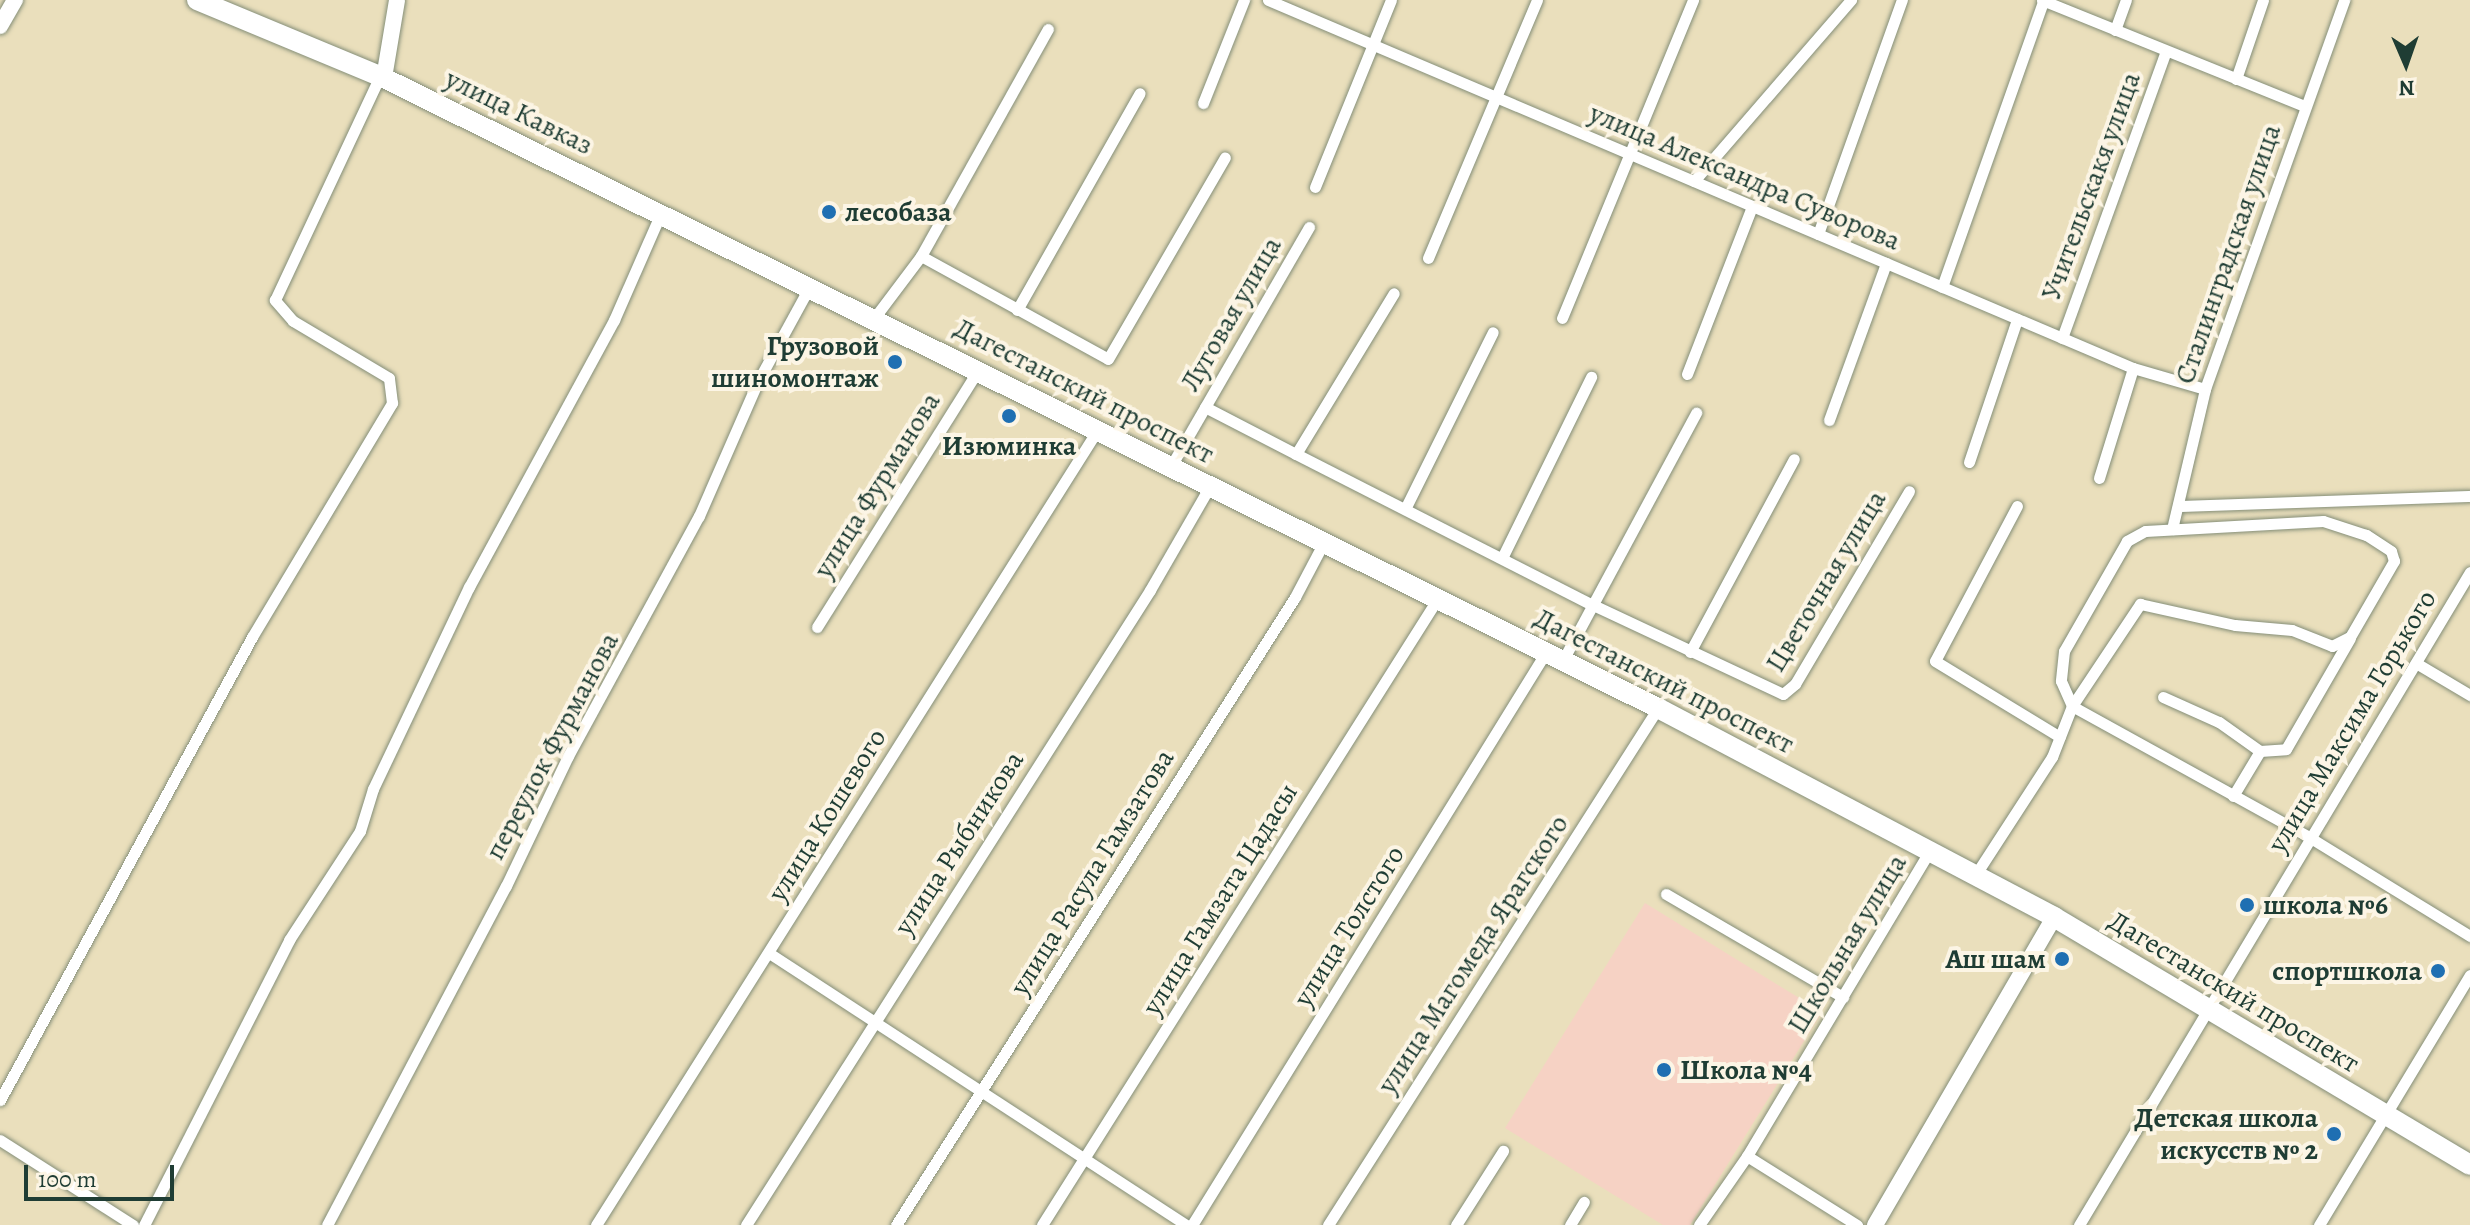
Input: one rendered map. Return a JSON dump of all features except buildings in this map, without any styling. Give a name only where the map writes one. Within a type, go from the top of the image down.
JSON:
[{"type":"highway","name":"улица Кавказ","points":[[197,0],[382,77],[811,285]]},
{"type":"highway","name":"Дагестанский проспект","points":[[811,285],[1658,708],[1931,849],[2054,917],[2470,1165]]},
{"type":"street","points":[[0,26],[15,0]]},
{"type":"street","points":[[0,1100],[252,637],[392,403],[389,378],[293,321],[275,300],[382,77],[397,0]]},
{"type":"street","points":[[1203,103],[1244,0]]},
{"type":"street","name":"улица Александра Суворова","points":[[1268,0],[2133,368],[2205,389]]},
{"type":"street","points":[[1315,187],[1391,0]]},
{"type":"street","points":[[1428,258],[1537,0]]},
{"type":"street","points":[[1562,318],[1693,0]]},
{"type":"street","points":[[1694,181],[1851,0]]},
{"type":"street","points":[[1818,234],[1902,0]]},
{"type":"street","points":[[1942,287],[2042,0],[2305,106]]},
{"type":"street","points":[[2115,30],[2126,0]]},
{"type":"street","points":[[2236,79],[2263,0]]},
{"type":"street","name":"Сталинградская улица","points":[[2172,529],[2205,389],[2344,0]]},
{"type":"street","points":[[875,317],[921,256],[1048,29]]},
{"type":"street","name":"Учительскакя улица","points":[[2062,338],[2166,51]]},
{"type":"street","points":[[1017,310],[1140,93]]},
{"type":"street","points":[[921,256],[1108,359],[1225,157]]},
{"type":"street","points":[[1687,374],[1752,206]]},
{"type":"street","points":[[144,1225],[289,940],[360,831],[373,789],[469,587],[614,320],[661,212]]},
{"type":"street","name":"Луговая улица","points":[[1171,466],[1309,227]]},
{"type":"street","points":[[1829,420],[1886,263]]},
{"type":"street","name":"переулок Фурманова","points":[[327,1225],[506,886],[568,756],[699,516],[758,381],[811,285]]},
{"type":"street","points":[[1296,454],[1394,293]]},
{"type":"street","name":"Учительскакя улица","points":[[1969,462],[2017,319]]},
{"type":"street","points":[[1406,507],[1493,332]]},
{"type":"street","name":"улица Фурманова","points":[[817,627],[978,368]]},
{"type":"street","points":[[2099,478],[2133,368]]},
{"type":"street","points":[[1502,558],[1591,377]]},
{"type":"street","points":[[1205,407],[1690,652],[1794,459]]},
{"type":"street","name":"улица Толстого","points":[[1190,1225],[1554,656],[1591,604],[1696,413]]},
{"type":"street","name":"улица Кошевого","points":[[596,1225],[1098,429]]},
{"type":"street","name":"улица Рыбникова","points":[[746,1225],[1150,590],[1210,486]]},
{"type":"street","name":"Цветочная улица","points":[[1690,652],[1783,694],[1795,684],[1909,491]]},
{"type":"street","points":[[2179,506],[2470,496]]},
{"type":"street","points":[[2017,506],[1935,661],[2060,737]]},
{"type":"street","points":[[2163,697],[2219,722],[2260,751],[2286,749],[2394,561],[2391,551],[2366,535],[2323,521],[2145,531],[2127,541],[2093,594],[2064,651],[2061,681],[2072,706],[2309,837],[2470,936]]},
{"type":"street","name":"улица Расула Гамзатова","points":[[896,1225],[1287,611],[1324,542]]},
{"type":"street","name":"улица Максима Горького","points":[[2079,1225],[2470,572]]},
{"type":"street","name":"улица Гамзата Цадасы","points":[[1042,1225],[1438,598]]},
{"type":"street","points":[[1976,874],[2060,737],[2072,706],[2140,604],[2235,625],[2292,630],[2332,646],[2350,637]]},
{"type":"street","points":[[2416,663],[2470,695]]},
{"type":"street","name":"улица Магомеда Ярагского","points":[[1328,1225],[1658,708]]},
{"type":"street","points":[[2233,796],[2260,751]]},
{"type":"street","name":"Школьная улица","points":[[1699,1225],[1747,1156],[1931,849]]},
{"type":"street","points":[[1666,894],[1843,997]]},
{"type":"street","points":[[1875,1225],[2054,917]]},
{"type":"street","points":[[769,953],[1190,1225]]},
{"type":"street","points":[[2319,1225],[2470,975]]},
{"type":"street","points":[[0,1140],[133,1225]]},
{"type":"street","points":[[1456,1225],[1503,1151]]},
{"type":"street","points":[[1747,1156],[1857,1225]]},
{"type":"street","points":[[1570,1225],[1584,1202]]},
{"type":"shaded area","name":"Школа №4","points":[[1645,903],[1822,1012],[1690,1225],[1663,1225],[1505,1128]]},
{"type":"place","name":"лесобаза","points":[[829,212]]},
{"type":"place","name":"Грузовой шиномонтаж","points":[[895,362]]},
{"type":"place","name":"Изюминка","points":[[1009,416]]},
{"type":"place","name":"школа №6","points":[[2247,905]]},
{"type":"place","name":"Аш шам","points":[[2062,959]]},
{"type":"place","name":"спортшкола","points":[[2438,971]]},
{"type":"place","name":"Школа №4","points":[[1664,1070]]},
{"type":"place","name":"Детская школа искусств № 2","points":[[2334,1134]]}]
